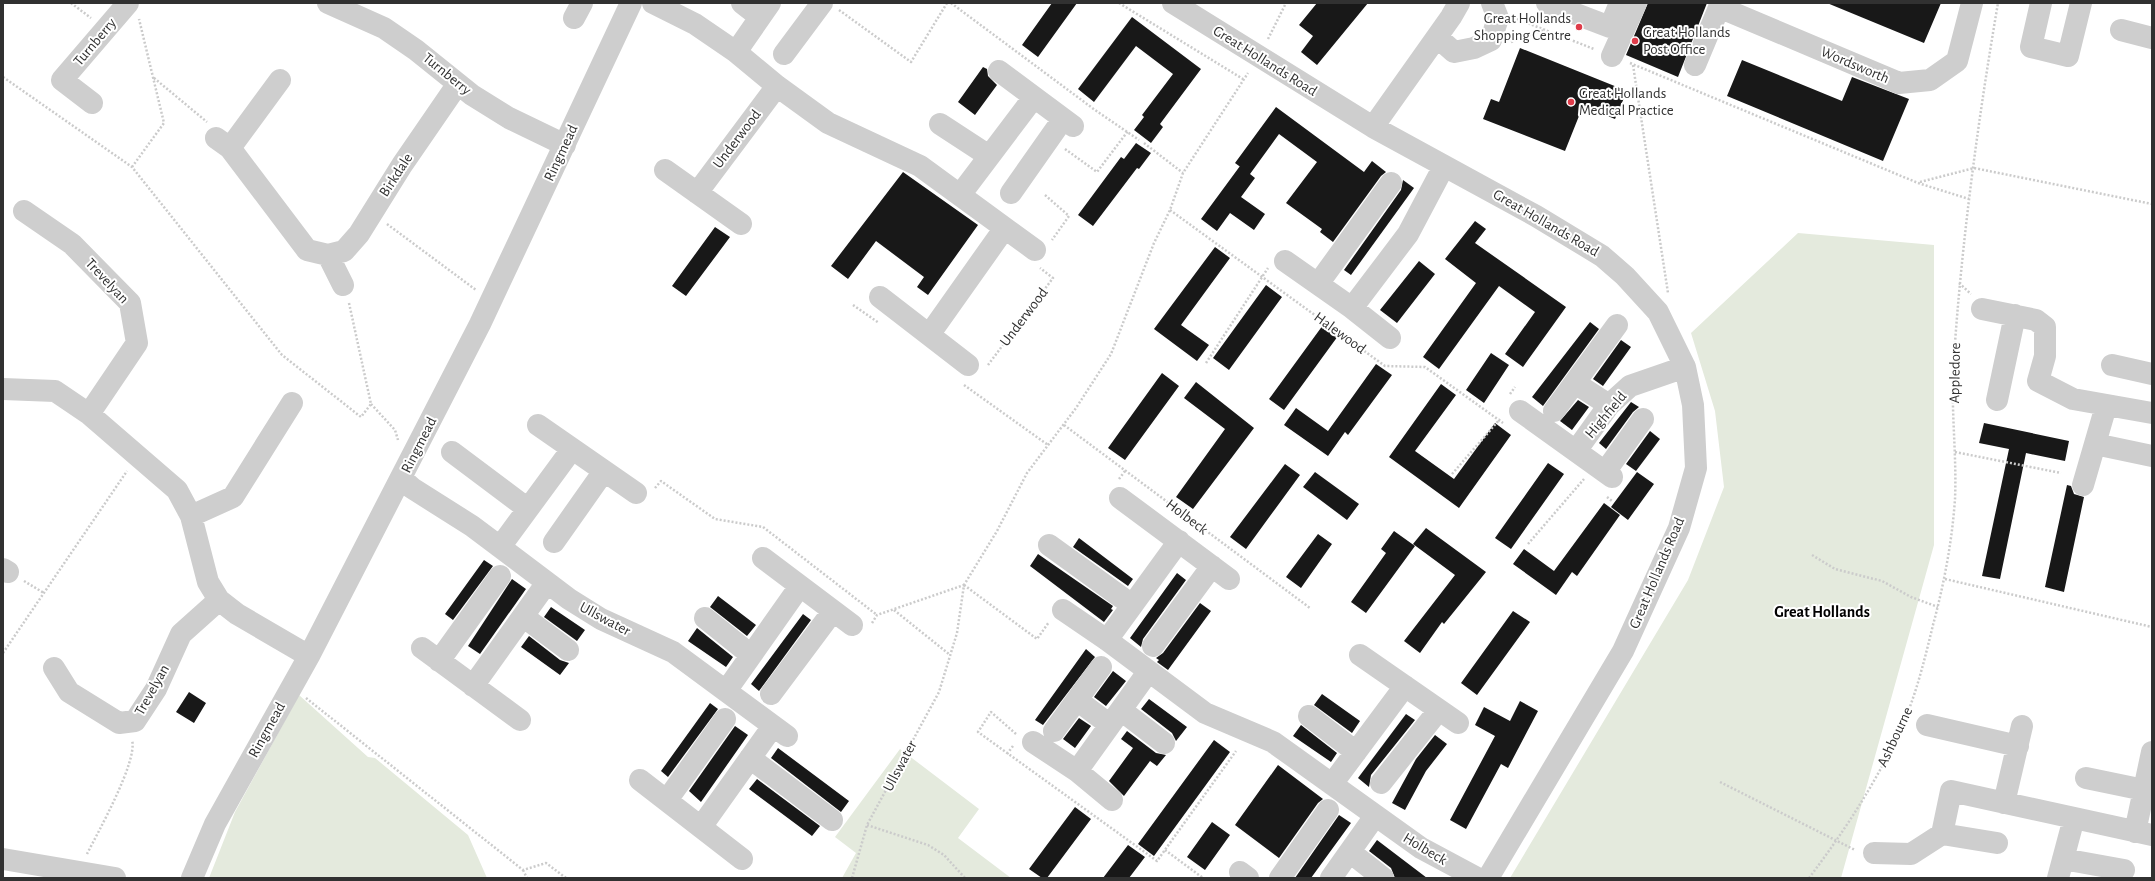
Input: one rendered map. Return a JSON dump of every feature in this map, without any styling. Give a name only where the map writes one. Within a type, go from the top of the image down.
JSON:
[{"type":"street","name":"Turnberry","points":[[328,3],[384,28],[416,50],[458,85],[509,118],[566,145]]},
{"type":"street","name":"Ringmead","points":[[192,878],[215,824],[309,656],[402,479],[480,324],[566,145],[631,3]]},
{"type":"street","points":[[653,3],[694,24],[736,52],[777,86],[828,123],[920,166],[1004,229],[1040,252]]},
{"type":"street","points":[[736,52],[765,10],[742,3]]},
{"type":"street","name":"Great Hollands Road","points":[[1173,3],[1373,127],[1536,216],[1602,256],[1625,276],[1658,312],[1685,367],[1694,405],[1696,468],[1680,528],[1623,651],[1488,878]]},
{"type":"street","points":[[1373,127],[1437,38],[1459,3]]},
{"type":"street","points":[[1437,38],[1454,52],[1474,48],[1491,40],[1498,18],[1492,3]]},
{"type":"street","points":[[1547,3],[1610,27],[1620,3]]},
{"type":"street","points":[[1612,56],[1636,3]]},
{"type":"street","name":"Wordsworth","points":[[1695,65],[1720,5],[1899,83],[1930,80],[1956,61],[1972,3]]},
{"type":"street","points":[[2041,3],[2031,47],[2068,56],[2081,3]]},
{"type":"street","points":[[784,54],[828,5]]},
{"type":"street","name":"Turnberry","points":[[92,102],[62,80],[105,29],[133,11]]},
{"type":"street","points":[[2121,30],[2152,38]]},
{"type":"street","points":[[999,71],[1068,123],[1050,138],[1011,193]]},
{"type":"street","points":[[280,80],[223,143],[306,250],[328,255],[343,285]]},
{"type":"street","name":"Birkdale","points":[[328,255],[344,251],[359,234],[458,85]]},
{"type":"street","name":"Underwood","points":[[697,193],[777,86]]},
{"type":"street","points":[[960,195],[1034,97]]},
{"type":"street","points":[[940,124],[989,156]]},
{"type":"street","name":"Halewood","points":[[1352,308],[1408,234],[1444,166]]},
{"type":"street","points":[[665,170],[741,224]]},
{"type":"street","points":[[1318,284],[1391,183]]},
{"type":"street","name":"Trevelyan","points":[[24,211],[72,244],[130,303],[137,343],[90,414]]},
{"type":"street","points":[[929,335],[1004,229]]},
{"type":"street","name":"Halewood","points":[[1285,261],[1352,308],[1390,338]]},
{"type":"street","points":[[880,297],[975,372]]},
{"type":"street","points":[[1982,309],[2036,320],[2044,327],[2045,356],[2038,381],[2073,399],[2152,414]]},
{"type":"street","points":[[1997,400],[2015,315]]},
{"type":"street","points":[[1554,411],[1617,325]]},
{"type":"street","points":[[2112,365],[2152,374]]},
{"type":"street","name":"Highfield","points":[[1576,451],[1609,405],[1630,386],[1685,367]]},
{"type":"street","points":[[1575,383],[1609,405]]},
{"type":"street","points":[[3,389],[54,391],[90,414],[177,490],[191,516],[208,582],[219,600],[238,614],[309,656]]},
{"type":"street","points":[[191,516],[233,497],[292,403]]},
{"type":"street","points":[[2083,485],[2106,406]]},
{"type":"street","name":"Highfield","points":[[1509,408],[1576,451],[1608,475],[1643,419]]},
{"type":"street","points":[[538,425],[636,493]]},
{"type":"street","points":[[2095,444],[2152,456]]},
{"type":"street","points":[[500,547],[572,449]]},
{"type":"street","points":[[452,452],[528,509]]},
{"type":"street","points":[[554,542],[604,471]]},
{"type":"street","name":"Ullswater","points":[[402,479],[500,547],[546,584],[601,619],[673,652],[780,731],[750,758],[701,827]]},
{"type":"street","name":"Holbeck","points":[[1120,498],[1230,579]]},
{"type":"street","name":"Holbeck","points":[[1107,640],[1179,541]]},
{"type":"street","points":[[1049,545],[1132,605]]},
{"type":"street","points":[[763,558],[834,611],[860,626]]},
{"type":"street","points":[[1153,646],[1212,566]]},
{"type":"street","points":[[439,661],[500,576]]},
{"type":"street","points":[[473,686],[524,617],[546,584]]},
{"type":"street","points":[[726,691],[800,586]]},
{"type":"street","name":"Trevelyan","points":[[54,668],[70,692],[119,723],[135,721],[156,689],[181,634],[219,600]]},
{"type":"street","name":"Holbeck","points":[[1063,610],[1107,640],[1205,714],[1273,742],[1421,848],[1477,878]]},
{"type":"street","points":[[771,694],[834,611]]},
{"type":"street","points":[[524,617],[568,650]]},
{"type":"street","points":[[705,618],[751,655]]},
{"type":"street","points":[[422,648],[520,720]]},
{"type":"street","points":[[1360,654],[1438,711],[1458,723]]},
{"type":"street","points":[[1054,731],[1101,667]]},
{"type":"street","points":[[1077,771],[1148,672]]},
{"type":"street","points":[[1332,784],[1405,686]]},
{"type":"street","points":[[1077,700],[1164,742]]},
{"type":"street","points":[[1381,783],[1438,711]]},
{"type":"street","points":[[1308,716],[1356,752]]},
{"type":"street","points":[[667,800],[725,719]]},
{"type":"street","points":[[1927,725],[2020,736],[2004,803]]},
{"type":"street","points":[[1033,742],[1077,771],[1112,800]]},
{"type":"street","points":[[1942,834],[1951,791],[2144,833],[2144,790],[2152,752]]},
{"type":"street","points":[[750,758],[832,820]]},
{"type":"street","points":[[2086,778],[2144,790]]},
{"type":"street","points":[[640,780],[742,859]]},
{"type":"street","points":[[1280,878],[1328,810]]},
{"type":"street","points":[[1331,878],[1375,816]]},
{"type":"street","points":[[2074,818],[2061,868],[2124,870]]},
{"type":"street","points":[[1874,853],[1911,854],[1942,834],[1997,843]]},
{"type":"street","points":[[1350,852],[1383,878]]},
{"type":"street","points":[[3,859],[72,873],[114,878]]},
{"type":"path","points":[[71,3],[105,29]]},
{"type":"path","points":[[828,5],[911,62],[947,3]]},
{"type":"path","points":[[951,3],[1095,110],[1128,131],[1139,140]]},
{"type":"path","points":[[1119,3],[1243,79]]},
{"type":"path","points":[[1265,45],[1286,3]]},
{"type":"path","points":[[1974,168],[1986,74],[1998,3]]},
{"type":"path","points":[[132,167],[164,123],[154,78],[133,11]]},
{"type":"path","points":[[1514,18],[1632,64],[1918,183],[1970,200]]},
{"type":"path","points":[[1511,42],[1545,30]]},
{"type":"path","points":[[1632,64],[1669,301],[1658,312]]},
{"type":"path","points":[[860,626],[877,615],[964,585],[997,531],[1027,473],[1064,425],[1111,354],[1154,243],[1170,210],[1183,173],[1250,70]]},
{"type":"path","points":[[3,78],[132,167],[282,355],[361,417],[371,404]]},
{"type":"path","points":[[154,78],[207,122],[223,143]]},
{"type":"path","points":[[1050,138],[1097,172],[1128,131]]},
{"type":"path","points":[[1144,143],[1183,173]]},
{"type":"path","points":[[1918,183],[1974,168],[2152,204]]},
{"type":"path","name":"Appledore","points":[[1945,579],[1955,499],[1953,361],[1959,282],[1974,168]]},
{"type":"path","points":[[1040,252],[1069,216],[1045,195]]},
{"type":"path","name":"Halewood","points":[[1170,210],[1385,366],[1425,366]]},
{"type":"path","points":[[372,213],[476,291]]},
{"type":"path","name":"Underwood","points":[[970,388],[975,372],[1053,278],[1040,252]]},
{"type":"path","points":[[1206,363],[1276,255],[1285,261]]},
{"type":"path","points":[[343,285],[354,324],[371,404],[395,430],[400,443]]},
{"type":"path","points":[[1452,474],[1509,408],[1514,387]]},
{"type":"path","name":"Holbeck","points":[[1064,425],[1310,608]]},
{"type":"path","points":[[1955,452],[2060,473]]},
{"type":"path","points":[[3,653],[137,456]]},
{"type":"path","points":[[1528,544],[1584,480]]},
{"type":"path","points":[[1812,555],[1835,569],[1882,581],[1910,597],[1938,607]]},
{"type":"path","points":[[1945,579],[2152,627]]},
{"type":"path","name":"Ashbourne","points":[[1809,878],[1871,787],[1904,721],[1921,671],[1945,579]]},
{"type":"path","points":[[964,585],[1037,639],[1054,616],[1063,610]]},
{"type":"path","name":"Ullswater","points":[[852,878],[867,825],[939,692],[957,633],[964,585]]},
{"type":"path","points":[[893,610],[950,656]]},
{"type":"path","points":[[303,696],[523,870],[527,878]]},
{"type":"path","points":[[72,873],[84,860],[127,771],[134,747],[128,722]]},
{"type":"path","points":[[1720,782],[1836,840]]},
{"type":"path","points":[[867,825],[928,845],[944,855],[965,878]]},
{"type":"path","points":[[1165,850],[1203,878]]},
{"type":"path","points":[[523,870],[546,863],[566,878]]},
{"type":"shaded area","points":[[1798,233],[1934,245],[1934,545],[1841,878],[1510,878],[1688,580],[1724,487],[1715,411],[1691,333]]},
{"type":"shaded area","points":[[299,695],[368,757],[375,758],[468,835],[487,878],[209,878],[235,812]]},
{"type":"shaded area","points":[[900,749],[979,809],[958,838],[1011,878],[842,878],[856,853],[835,837]]},
{"type":"building","points":[[1052,3],[1077,3],[1038,57],[1022,45]]},
{"type":"building","points":[[1317,3],[1368,3],[1317,65],[1301,52],[1313,36],[1299,25]]},
{"type":"building","points":[[1648,3],[1707,3],[1678,77],[1626,55]]},
{"type":"building","points":[[1827,3],[1941,3],[1924,43]]},
{"type":"building","points":[[1132,17],[1201,69],[1160,124],[1163,127],[1151,143],[1134,130],[1144,117],[1142,115],[1173,74],[1136,46],[1094,102],[1078,89]]},
{"type":"building","name":"Great Hollands Medical Practice","points":[[1520,48],[1627,91],[1615,119],[1583,106],[1565,151],[1483,119],[1491,99],[1499,102]]},
{"type":"building","points":[[1742,60],[1842,101],[1852,77],[1909,99],[1883,161],[1727,96]]},
{"type":"building","points":[[983,67],[987,69],[988,76],[997,85],[975,115],[958,102]]},
{"type":"building","points":[[1276,107],[1364,172],[1372,161],[1386,172],[1381,176],[1333,242],[1320,232],[1322,229],[1286,203],[1317,162],[1279,134],[1250,174],[1235,163]]},
{"type":"building","points":[[1136,143],[1151,153],[1139,169],[1137,168],[1093,226],[1078,215],[1121,157],[1124,159]]},
{"type":"building","points":[[1240,166],[1255,178],[1241,197],[1265,214],[1254,230],[1230,213],[1217,231],[1201,219]]},
{"type":"building","points":[[903,172],[978,225],[928,295],[917,287],[924,277],[876,241],[848,279],[831,266]]},
{"type":"building","points":[[1403,180],[1414,188],[1351,275],[1344,270],[1401,190]]},
{"type":"building","points":[[1475,221],[1486,229],[1475,243],[1566,307],[1523,367],[1505,354],[1535,312],[1499,286],[1439,369],[1423,357],[1476,283],[1445,259]]},
{"type":"building","points":[[715,227],[730,237],[686,296],[672,286]]},
{"type":"building","points":[[1215,247],[1230,258],[1181,325],[1209,345],[1197,361],[1154,329]]},
{"type":"building","points":[[1419,261],[1435,274],[1397,323],[1380,310]]},
{"type":"building","points":[[1266,285],[1282,297],[1229,370],[1213,358]]},
{"type":"building","points":[[1590,322],[1599,329],[1543,406],[1532,397]]},
{"type":"building","points":[[1323,325],[1338,336],[1284,410],[1269,399]]},
{"type":"building","points":[[1621,340],[1631,347],[1603,386],[1593,379]]},
{"type":"building","points":[[1491,353],[1509,365],[1484,403],[1466,390]]},
{"type":"building","points":[[1376,364],[1392,375],[1348,435],[1345,432],[1328,456],[1284,425],[1296,408],[1328,431]]},
{"type":"building","points":[[1162,373],[1179,386],[1125,460],[1108,448]]},
{"type":"building","points":[[1196,382],[1254,428],[1193,509],[1176,497],[1225,429],[1184,398]]},
{"type":"building","points":[[1441,384],[1456,395],[1415,451],[1454,479],[1495,423],[1511,435],[1459,508],[1389,457]]},
{"type":"building","points":[[1578,400],[1589,407],[1572,430],[1560,421]]},
{"type":"building","points":[[1631,402],[1639,407],[1633,412],[1606,449],[1599,443]]},
{"type":"building","points":[[1984,423],[2069,441],[2065,461],[2026,453],[2000,579],[1982,576],[2009,449],[1979,443]]},
{"type":"building","points":[[1650,431],[1660,439],[1636,471],[1626,464]]},
{"type":"building","points":[[1548,463],[1564,474],[1511,549],[1495,538]]},
{"type":"building","points":[[1285,464],[1300,475],[1246,549],[1230,537]]},
{"type":"building","points":[[1315,472],[1359,504],[1347,520],[1303,487]]},
{"type":"building","points":[[1637,472],[1654,484],[1628,520],[1611,507]]},
{"type":"building","points":[[2067,485],[2071,486],[2074,494],[2084,497],[2064,592],[2045,587]]},
{"type":"building","points":[[1604,503],[1620,515],[1577,576],[1572,572],[1556,595],[1513,564],[1524,549],[1554,571]]},
{"type":"building","points":[[1426,528],[1486,572],[1444,624],[1442,622],[1420,653],[1404,641],[1455,575],[1413,544]]},
{"type":"building","points":[[1394,531],[1415,546],[1366,613],[1351,602],[1386,553],[1381,549]]},
{"type":"building","points":[[1318,534],[1332,544],[1301,588],[1286,577]]},
{"type":"building","points":[[1079,538],[1133,579],[1128,586],[1073,547]]},
{"type":"building","points":[[1038,554],[1113,606],[1111,609],[1113,610],[1104,622],[1030,566]]},
{"type":"building","points":[[484,560],[493,566],[453,620],[445,614]]},
{"type":"building","points":[[1177,573],[1186,580],[1143,639],[1141,647],[1130,638]]},
{"type":"building","points":[[512,579],[526,589],[480,654],[468,646]]},
{"type":"building","points":[[718,596],[756,625],[747,636],[710,607]]},
{"type":"building","points":[[1200,603],[1211,611],[1168,670],[1157,662],[1159,660],[1156,658],[1163,653]]},
{"type":"building","points":[[551,607],[585,630],[577,641],[544,617]]},
{"type":"building","points":[[1513,611],[1530,622],[1477,695],[1461,683]]},
{"type":"building","points":[[803,614],[811,620],[759,691],[751,684]]},
{"type":"building","points":[[697,628],[733,657],[726,667],[688,641]]},
{"type":"building","points":[[529,636],[560,660],[569,663],[560,675],[521,647]]},
{"type":"building","points":[[1086,649],[1095,657],[1043,725],[1035,720]]},
{"type":"building","points":[[1113,671],[1126,681],[1106,706],[1094,697]]},
{"type":"building","points":[[189,692],[206,703],[194,723],[176,712]]},
{"type":"building","points":[[1322,694],[1360,721],[1352,733],[1314,705]]},
{"type":"building","points":[[1149,699],[1187,727],[1176,741],[1172,733],[1141,709]]},
{"type":"building","points":[[1520,701],[1538,711],[1508,768],[1501,764],[1466,829],[1450,820],[1495,736],[1475,725],[1484,707],[1510,721]]},
{"type":"building","points":[[710,703],[718,709],[668,777],[661,771]]},
{"type":"building","points":[[1406,714],[1415,720],[1371,775],[1369,787],[1358,778]]},
{"type":"building","points":[[1079,718],[1091,726],[1075,748],[1063,739]]},
{"type":"building","points":[[1301,725],[1337,753],[1331,762],[1293,736]]},
{"type":"building","points":[[735,726],[748,735],[701,802],[689,791]]},
{"type":"building","points":[[1127,731],[1156,753],[1166,755],[1157,766],[1150,761],[1124,796],[1109,781],[1133,748],[1121,739]]},
{"type":"building","points":[[1435,735],[1447,744],[1426,771],[1405,810],[1392,803],[1416,759]]},
{"type":"building","points":[[1214,740],[1230,752],[1154,856],[1138,844]]},
{"type":"building","points":[[778,748],[849,801],[841,812],[771,758]]},
{"type":"building","points":[[1278,765],[1323,799],[1318,803],[1279,858],[1235,825]]},
{"type":"building","points":[[757,779],[820,826],[812,836],[749,789]]},
{"type":"building","points":[[1075,807],[1091,819],[1047,878],[1042,878],[1029,869]]},
{"type":"building","points":[[1339,815],[1351,823],[1311,878],[1295,878]]},
{"type":"building","points":[[1212,822],[1230,835],[1205,870],[1187,857]]},
{"type":"building","points":[[1377,840],[1427,878],[1395,878],[1391,868],[1369,851]]},
{"type":"building","points":[[1128,845],[1145,857],[1129,878],[1103,878]]},
{"type":"place","name":"Great Hollands Shopping Centre","points":[[1579,27]]},
{"type":"place","name":"Great Hollands Post Office","points":[[1635,41]]},
{"type":"place","name":"Great Hollands Medical Practice","points":[[1571,102]]},
{"type":"district","name":"Great Hollands","points":[[1822,612]]}]
